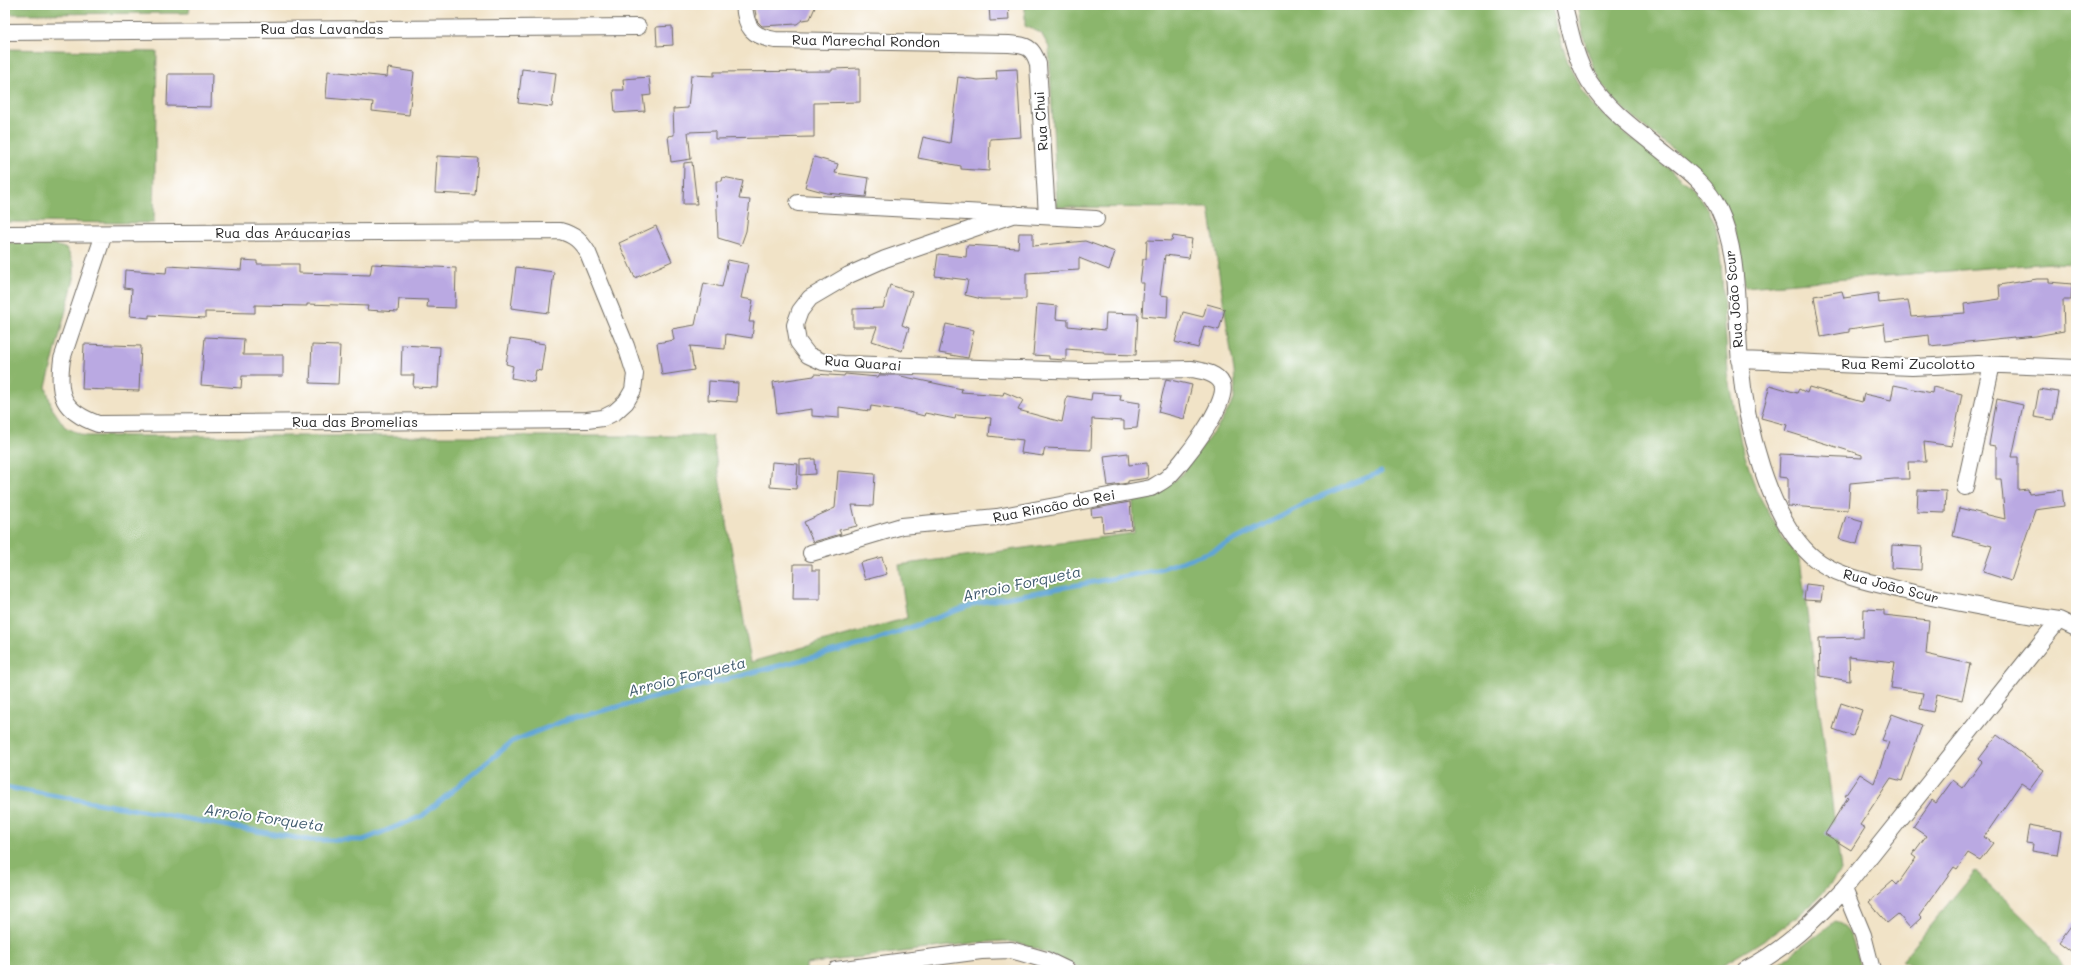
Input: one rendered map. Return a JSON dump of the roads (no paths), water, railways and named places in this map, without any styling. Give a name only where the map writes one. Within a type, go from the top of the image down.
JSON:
[{"type":"street","name":"Rua Marechal Rondon","points":[[744,5],[745,21],[752,31],[762,38],[1009,44]]},
{"type":"street","name":"Rua João Scur","points":[[1564,5],[1578,56],[1588,80],[1604,100],[1694,177],[1709,192],[1718,209],[1733,258],[1739,360],[1747,411],[1768,483],[1787,525],[1801,545],[1815,559],[1833,569],[1870,582],[1952,603],[2059,620],[2076,628]]},
{"type":"street","name":"Rua das Lavandas","points":[[5,32],[638,27]]},
{"type":"street","name":"Rua Chui","points":[[1009,44],[1022,45],[1029,48],[1035,54],[1038,64],[1048,216]]},
{"type":"street","points":[[798,203],[1096,219]]},
{"type":"street","name":"Rua Quarai","points":[[1015,214],[885,260],[849,275],[810,298],[800,311],[795,325],[798,342],[808,355],[823,362],[843,364],[1085,372],[1192,369],[1206,372]]},
{"type":"street","name":"Rua das Bromelias","points":[[104,234],[62,359],[59,378],[61,395],[68,408],[87,420],[98,424],[579,420],[603,418],[615,412],[626,402],[633,390],[635,374],[626,346],[588,252],[581,242],[573,235],[560,231]]},
{"type":"street","name":"Rua das Aráucarias","points":[[5,234],[560,231]]},
{"type":"street","name":"Rua Remi Zucolotto","points":[[1739,360],[1912,366],[1992,364],[2076,368]]},
{"type":"street","points":[[1965,487],[1992,364]]},
{"type":"street","name":"Rua Rincão do Rei","points":[[812,553],[902,526],[997,517],[1151,488],[1167,478],[1192,449],[1215,413],[1222,395],[1222,384],[1217,378],[1206,372]]},
{"type":"street","points":[[1746,970],[1781,947],[1813,922],[1844,889],[2059,620]]},
{"type":"street","points":[[1844,889],[1863,935],[1872,970]]},
{"type":"street","points":[[836,970],[980,951],[1011,950],[1046,960],[1067,970]]},
{"type":"waterway","name":"Arroio Forqueta","points":[[5,787],[308,840],[363,840],[422,816],[513,741],[566,720],[868,643],[977,603],[1154,571],[1213,551],[1323,495],[1381,472]]}]
